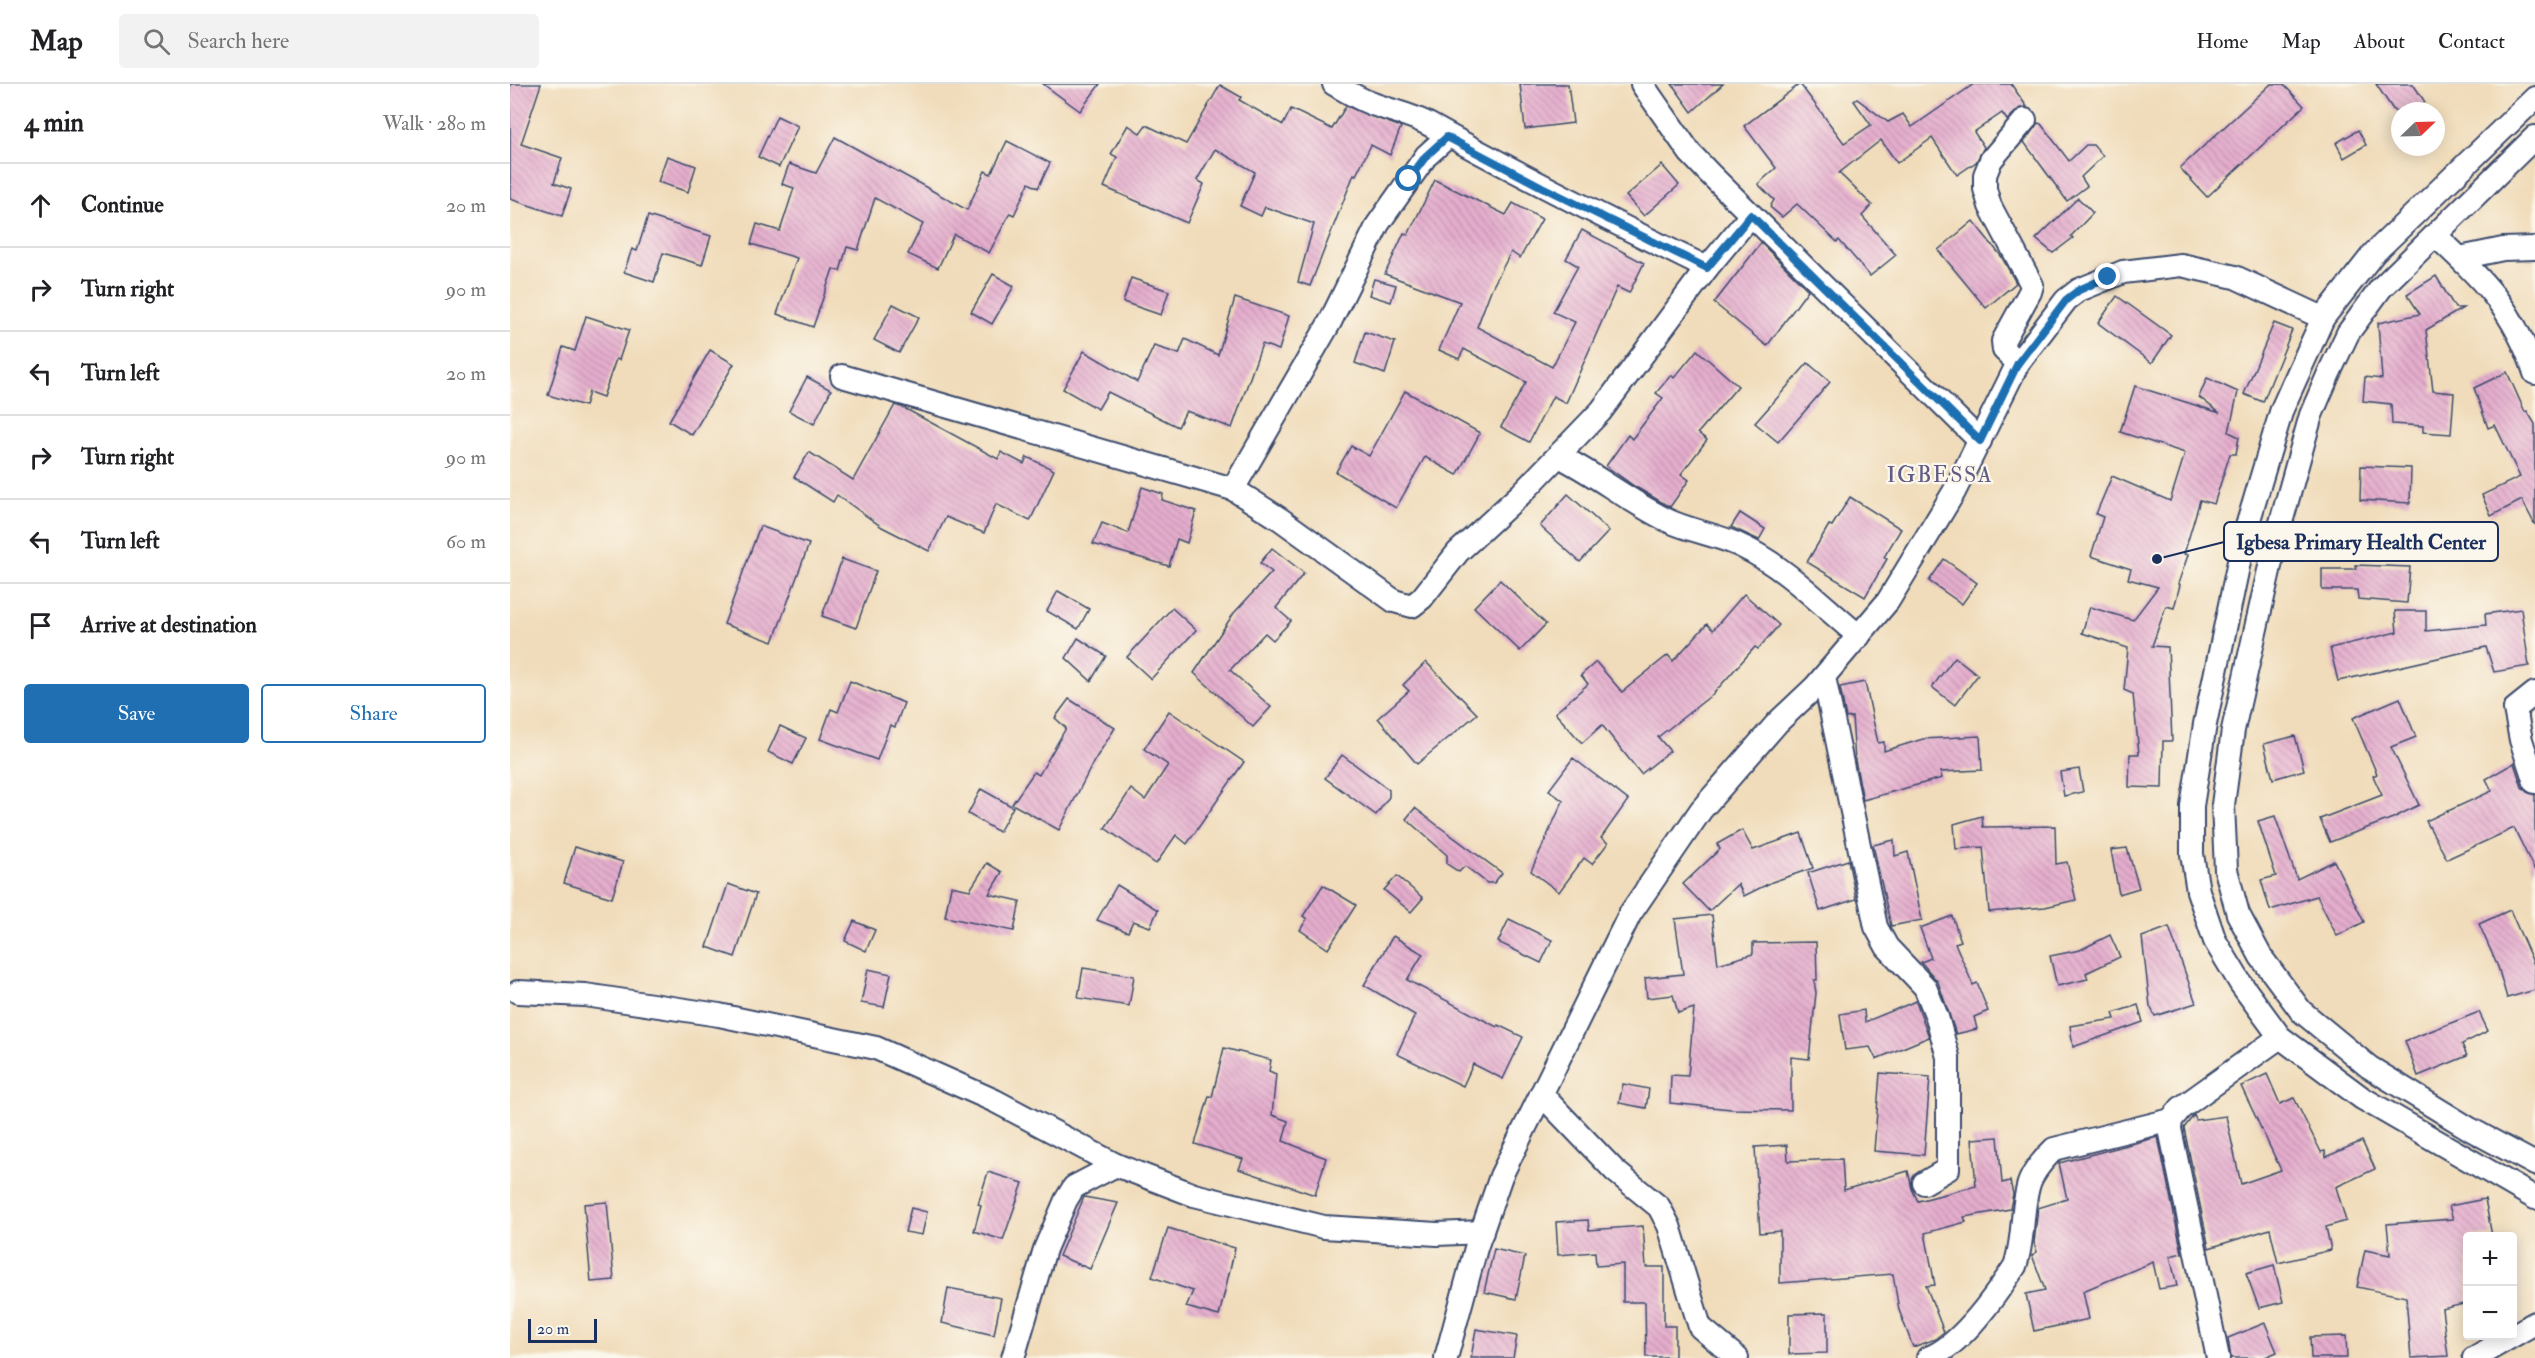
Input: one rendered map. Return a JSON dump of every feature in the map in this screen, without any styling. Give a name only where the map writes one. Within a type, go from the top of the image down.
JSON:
[{"type":"street","points":[[1334,84],[1372,104],[1422,122],[1542,187],[1707,268]]},
{"type":"street","points":[[1642,84],[1690,153],[1980,441]]},
{"type":"street","points":[[2535,98],[2374,253],[2323,318],[2282,409],[2245,533],[2205,724],[2192,806],[2192,854],[2198,891],[2215,941],[2241,984],[2280,1036],[2362,1098],[2535,1198]]},
{"type":"street","points":[[2018,363],[2004,350],[2003,341],[2032,285],[1990,206],[1985,189],[1985,175],[1991,160],[2025,120]]},
{"type":"street","points":[[1233,489],[1330,322],[1378,224],[1426,156],[1447,137]]},
{"type":"street","points":[[2535,138],[2395,272],[2348,333],[2311,414],[2275,544],[2233,730],[2223,805],[2226,870],[2230,893],[2251,940],[2301,1011],[2369,1067],[2470,1129],[2535,1164]]},
{"type":"street","points":[[842,376],[1233,489],[1280,519],[1394,601],[1412,606],[1422,598],[1458,552],[1559,456],[1601,411],[1707,268],[1751,215]]},
{"type":"street","points":[[2435,235],[2489,288],[2511,315],[2535,373]]},
{"type":"street","points":[[2460,258],[2494,250],[2535,248]]},
{"type":"street","points":[[1446,1358],[1482,1232],[1501,1176],[1630,914],[1701,810],[1778,722],[1824,676],[1888,601],[1954,492],[2018,363],[2066,300],[2079,290],[2123,272],[2181,265],[2235,277],[2323,318]]},
{"type":"street","points":[[1559,456],[1669,521],[1722,538],[1768,560],[1795,580],[1859,636]]},
{"type":"street","points":[[1824,676],[1876,927],[1887,947],[1924,987],[1937,1017],[1947,1057],[1948,1169],[1924,1183]]},
{"type":"street","points":[[2535,693],[2515,710],[2521,740],[2535,782]]},
{"type":"street","points":[[518,992],[585,995],[719,1015],[876,1048],[995,1101],[1116,1166],[1194,1195],[1324,1227],[1437,1234],[1482,1232]]},
{"type":"street","points":[[2218,1358],[2170,1129],[2171,1120],[2181,1108],[2280,1036]]},
{"type":"street","points":[[1541,1094],[1616,1171],[1659,1208],[1669,1226],[1700,1327],[1737,1358]]},
{"type":"street","points":[[1928,1358],[1949,1347],[1962,1336],[2015,1266],[2020,1253],[2028,1186],[2046,1157],[2054,1149],[2171,1120]]},
{"type":"street","points":[[1013,1358],[1045,1249],[1066,1200],[1074,1187],[1116,1166]]},
{"type":"street","points":[[2488,1355],[2533,1329]]},
{"type":"building","points":[[510,84],[541,84],[521,144],[562,158],[554,183],[571,189],[562,216],[510,199]]},
{"type":"building","points":[[1043,84],[1100,84],[1080,111]]},
{"type":"building","points":[[1520,84],[1568,84],[1573,123],[1525,129]]},
{"type":"building","points":[[1672,84],[1723,84],[1692,112]]},
{"type":"building","points":[[1800,84],[1844,143],[1871,125],[1854,101],[1857,99],[1888,122],[1903,114],[1912,127],[1974,84],[2011,84],[2027,107],[2020,108],[2007,120],[2002,113],[1974,132],[1984,147],[1976,162],[1957,175],[1932,138],[1897,163],[1881,140],[1839,173],[1872,205],[1862,216],[1896,255],[1870,276],[1839,240],[1837,242],[1797,204],[1782,217],[1770,207],[1774,200],[1758,184],[1776,168],[1744,126]]},
{"type":"building","points":[[2271,84],[2283,84],[2304,106],[2207,197],[2180,168]]},
{"type":"building","points":[[2376,84],[2413,84],[2425,102],[2391,102],[2391,106]]},
{"type":"building","points":[[1220,85],[1241,97],[1239,100],[1283,125],[1291,109],[1332,129],[1346,106],[1401,127],[1390,155],[1371,145],[1356,175],[1354,174],[1310,286],[1298,282],[1314,224],[1265,207],[1261,216],[1240,206],[1255,172],[1215,149],[1197,180],[1204,184],[1187,223],[1104,187],[1117,157],[1111,154],[1128,125],[1140,133],[1146,125],[1186,144]]},
{"type":"building","points":[[777,116],[798,126],[779,167],[758,157]]},
{"type":"building","points":[[2038,123],[2069,161],[2086,145],[2093,145],[2103,156],[2081,177],[2087,186],[2067,201],[2024,142]]},
{"type":"building","points":[[2358,130],[2366,145],[2344,158],[2336,143]]},
{"type":"building","points":[[835,137],[967,210],[985,171],[991,174],[1007,141],[1050,163],[1038,188],[1029,183],[1014,215],[1010,213],[989,253],[954,234],[938,268],[908,254],[923,224],[875,198],[858,250],[847,247],[840,271],[833,269],[813,327],[777,314],[797,258],[751,244],[757,224],[780,231],[794,188],[782,184],[789,164],[816,173]]},
{"type":"building","points":[[667,156],[696,166],[688,192],[658,182]]},
{"type":"building","points":[[1662,165],[1679,185],[1644,216],[1626,196]]},
{"type":"building","points":[[1435,180],[1506,215],[1513,203],[1542,219],[1520,258],[1511,252],[1491,290],[1477,327],[1552,367],[1575,322],[1553,312],[1578,266],[1566,259],[1582,230],[1644,263],[1629,293],[1617,287],[1566,403],[1553,396],[1529,442],[1501,427],[1526,382],[1464,349],[1459,359],[1439,350],[1460,302],[1385,274],[1404,233],[1408,235]]},
{"type":"building","points":[[2078,198],[2093,213],[2071,236],[2073,238],[2053,253],[2036,239]]},
{"type":"building","points":[[648,216],[711,236],[702,265],[663,253],[654,282],[624,272],[632,249],[637,251]]},
{"type":"building","points":[[1973,221],[2001,256],[2016,283],[1986,308],[1938,250]]},
{"type":"building","points":[[1761,243],[1808,290],[1767,346],[1714,303]]},
{"type":"building","points":[[993,274],[1014,286],[992,324],[971,312]]},
{"type":"building","points":[[2436,276],[2455,308],[2463,308],[2426,330],[2433,391],[2454,393],[2451,434],[2423,432],[2423,426],[2392,424],[2391,404],[2363,401],[2365,377],[2382,379],[2378,323],[2420,314],[2407,294]]},
{"type":"building","points":[[1131,278],[1169,291],[1161,315],[1123,302]]},
{"type":"building","points":[[1374,279],[1396,285],[1391,302],[1369,295]]},
{"type":"building","points":[[2117,296],[2171,335],[2152,363],[2098,323]]},
{"type":"building","points":[[1235,298],[1289,316],[1279,350],[1262,344],[1232,428],[1186,411],[1178,427],[1108,392],[1098,409],[1063,389],[1084,351],[1137,382],[1154,346],[1179,354],[1185,339],[1218,355]]},
{"type":"building","points":[[893,304],[919,317],[899,353],[874,340]]},
{"type":"building","points":[[586,316],[629,330],[603,397],[589,392],[585,406],[548,395],[563,347],[575,351]]},
{"type":"building","points":[[2274,323],[2292,330],[2263,402],[2244,394]]},
{"type":"building","points":[[1365,332],[1395,342],[1385,374],[1355,363]]},
{"type":"building","points":[[710,350],[734,364],[692,435],[669,421]]},
{"type":"building","points":[[1697,350],[1738,386],[1698,433],[1707,440],[1681,474],[1689,480],[1670,507],[1606,466],[1628,435],[1632,439],[1663,398],[1656,393],[1671,375],[1674,378]]},
{"type":"building","points":[[1808,363],[1830,382],[1778,442],[1755,423]]},
{"type":"building","points":[[2507,372],[2525,412],[2527,411],[2535,424],[2535,525],[2522,500],[2491,516],[2482,495],[2520,477],[2495,425],[2488,428],[2474,388]]},
{"type":"building","points":[[807,377],[831,390],[814,424],[789,411]]},
{"type":"building","points":[[2207,378],[2238,392],[2229,432],[2239,437],[2236,454],[2230,454],[2214,504],[2200,500],[2184,554],[2188,555],[2178,584],[2180,585],[2174,608],[2166,606],[2152,646],[2168,647],[2172,741],[2163,741],[2162,788],[2129,787],[2130,754],[2139,754],[2133,694],[2124,690],[2128,648],[2082,633],[2090,607],[2133,620],[2158,587],[2128,579],[2131,569],[2091,556],[2103,517],[2096,514],[2112,476],[2170,501],[2185,453],[2120,432],[2135,386],[2220,413],[2199,397]]},
{"type":"building","points":[[1405,391],[1480,433],[1457,475],[1425,457],[1396,508],[1336,472],[1351,446],[1369,456]]},
{"type":"building","points":[[895,405],[998,459],[1001,452],[1024,464],[1027,457],[1054,470],[1030,521],[996,504],[984,533],[946,517],[929,551],[882,527],[837,495],[833,502],[794,477],[809,452],[853,480]]},
{"type":"building","points":[[2361,466],[2411,468],[2410,503],[2360,500]]},
{"type":"building","points":[[1142,487],[1163,494],[1162,500],[1196,511],[1187,543],[1177,539],[1169,566],[1093,544],[1102,523],[1128,533]]},
{"type":"building","points":[[1568,494],[1609,531],[1580,562],[1540,526]]},
{"type":"building","points":[[1850,497],[1901,529],[1884,557],[1887,559],[1865,597],[1807,562],[1829,525],[1832,526]]},
{"type":"building","points":[[1740,513],[1765,529],[1759,540],[1731,527]]},
{"type":"building","points":[[760,526],[809,544],[773,642],[724,624]]},
{"type":"building","points":[[1272,548],[1304,573],[1276,608],[1291,621],[1273,640],[1265,633],[1230,670],[1271,707],[1253,727],[1194,673],[1234,613],[1272,572],[1260,563]]},
{"type":"building","points":[[842,559],[876,571],[856,628],[822,616]]},
{"type":"building","points":[[1944,559],[1977,583],[1962,604],[1929,581]]},
{"type":"building","points":[[2355,565],[2410,567],[2407,603],[2358,599],[2357,590],[2322,590],[2322,569],[2356,569]]},
{"type":"building","points":[[1500,580],[1546,624],[1520,651],[1474,607]]},
{"type":"building","points":[[1058,591],[1089,609],[1078,629],[1047,611]]},
{"type":"building","points":[[1744,594],[1779,625],[1758,649],[1755,647],[1713,694],[1658,737],[1670,751],[1641,774],[1602,725],[1582,743],[1555,713],[1588,684],[1581,675],[1596,662],[1622,692],[1668,655],[1673,661],[1707,624],[1713,630]]},
{"type":"building","points":[[1172,608],[1196,630],[1151,679],[1127,657]]},
{"type":"building","points":[[2521,609],[2529,666],[2494,672],[2486,647],[2338,681],[2330,648],[2397,632],[2395,611],[2426,611],[2426,631],[2486,625],[2485,614]]},
{"type":"building","points":[[1078,638],[1106,656],[1091,681],[1066,658]]},
{"type":"building","points":[[1955,657],[1978,675],[1955,705],[1932,687]]},
{"type":"building","points":[[1426,662],[1477,714],[1417,764],[1378,718],[1409,691],[1403,685]]},
{"type":"building","points":[[850,681],[904,703],[895,727],[890,725],[877,760],[820,739],[831,709],[838,712]]},
{"type":"building","points":[[1865,682],[1878,743],[1884,742],[1884,751],[1923,739],[1980,736],[1982,770],[1940,772],[1942,778],[1863,800],[1855,760],[1852,717],[1846,718],[1840,687]]},
{"type":"building","points":[[2400,698],[2416,737],[2391,747],[2419,805],[2393,818],[2330,842],[2320,819],[2382,795],[2373,776],[2377,774],[2353,718]]},
{"type":"building","points":[[1069,699],[1115,728],[1094,761],[1059,830],[1012,804],[1034,772],[1039,775],[1066,728],[1055,718]]},
{"type":"building","points":[[1169,711],[1244,762],[1187,844],[1176,835],[1156,864],[1105,828],[1131,789],[1145,800],[1168,765],[1144,749]]},
{"type":"building","points":[[780,726],[806,738],[793,764],[768,752]]},
{"type":"building","points":[[2295,736],[2304,770],[2273,779],[2264,744]]},
{"type":"building","points":[[1342,755],[1389,790],[1389,797],[1376,815],[1325,778]]},
{"type":"building","points":[[1573,758],[1628,800],[1601,838],[1608,843],[1592,864],[1584,858],[1559,892],[1531,871],[1563,801],[1549,790]]},
{"type":"building","points":[[2514,763],[2522,787],[2535,795],[2535,871],[2514,828],[2447,859],[2426,821],[2447,811],[2448,813],[2492,791],[2486,779]]},
{"type":"building","points":[[2079,769],[2083,792],[2064,796],[2060,772]]},
{"type":"building","points":[[981,789],[1013,807],[999,832],[968,814]]},
{"type":"building","points":[[1415,808],[1502,873],[1494,883],[1487,883],[1465,866],[1459,872],[1447,864],[1447,855],[1406,819]]},
{"type":"building","points":[[1982,816],[1983,827],[2055,826],[2056,864],[2067,862],[2076,900],[2045,907],[1989,912],[1983,847],[1956,849],[1954,824]]},
{"type":"building","points":[[2275,816],[2297,879],[2334,861],[2364,922],[2337,936],[2317,896],[2270,910],[2261,880],[2276,876],[2258,821]]},
{"type":"building","points":[[1742,830],[1753,850],[1801,833],[1813,868],[1772,882],[1744,896],[1738,884],[1709,911],[1683,884],[1720,849],[1717,844]]},
{"type":"building","points":[[1894,840],[1895,856],[1908,852],[1922,920],[1891,926],[1873,845]]},
{"type":"building","points":[[575,847],[623,862],[612,898],[564,883]]},
{"type":"building","points":[[2127,848],[2139,888],[2119,894],[2111,850]]},
{"type":"building","points":[[1848,860],[1856,899],[1820,911],[1808,873]]},
{"type":"building","points":[[987,863],[1002,872],[989,894],[1020,901],[1014,931],[945,917],[951,886],[970,890]]},
{"type":"building","points":[[1397,876],[1423,898],[1411,912],[1384,890]]},
{"type":"building","points":[[728,884],[756,894],[735,957],[707,947]]},
{"type":"building","points":[[1117,885],[1158,910],[1150,927],[1133,921],[1128,932],[1097,920]]},
{"type":"building","points":[[1323,885],[1356,905],[1328,949],[1300,930],[1307,919],[1303,916]]},
{"type":"building","points":[[2510,910],[2535,967],[2535,990],[2507,998],[2498,967],[2479,924]]},
{"type":"building","points":[[1712,915],[1718,964],[1753,954],[1753,943],[1816,942],[1817,980],[1814,980],[1816,993],[1809,1059],[1791,1057],[1791,1110],[1731,1109],[1670,1103],[1671,1075],[1688,1076],[1694,1008],[1678,1013],[1673,995],[1647,998],[1645,978],[1683,974],[1675,919]]},
{"type":"building","points":[[1952,916],[1961,941],[1955,943],[1973,985],[1977,983],[1988,1011],[1974,1017],[1977,1029],[1956,1034],[1938,982],[1921,962],[1931,958],[1920,928]]},
{"type":"building","points":[[1509,919],[1552,940],[1541,963],[1498,942]]},
{"type":"building","points":[[854,921],[875,930],[866,951],[845,941]]},
{"type":"building","points":[[2169,927],[2196,1003],[2155,1016],[2150,1006],[2142,937]]},
{"type":"building","points":[[2110,935],[2120,957],[2086,973],[2088,979],[2057,986],[2050,956],[2080,950]]},
{"type":"building","points":[[1393,936],[1423,954],[1407,980],[1497,1027],[1498,1025],[1523,1037],[1503,1079],[1473,1064],[1463,1086],[1397,1054],[1415,1015],[1364,985]]},
{"type":"building","points":[[1083,968],[1134,976],[1129,1006],[1078,998]]},
{"type":"building","points":[[868,969],[891,974],[884,1007],[861,1003]]},
{"type":"building","points":[[1916,1001],[1929,1037],[1876,1059],[1870,1047],[1845,1050],[1840,1014],[1864,1010],[1865,1022]]},
{"type":"building","points":[[2138,1005],[2143,1022],[2073,1047],[2070,1026],[2115,1019],[2113,1013]]},
{"type":"building","points":[[2479,1012],[2488,1031],[2462,1044],[2467,1056],[2418,1076],[2405,1041]]},
{"type":"building","points":[[1224,1048],[1271,1060],[1269,1071],[1276,1074],[1272,1115],[1288,1121],[1283,1141],[1326,1158],[1315,1195],[1239,1169],[1243,1159],[1195,1144],[1209,1096],[1212,1097]]},
{"type":"building","points":[[1880,1073],[1930,1077],[1924,1155],[1874,1151]]},
{"type":"building","points":[[2267,1074],[2280,1104],[2294,1098],[2321,1152],[2325,1151],[2326,1157],[2362,1141],[2375,1169],[2336,1187],[2346,1221],[2326,1227],[2331,1250],[2278,1263],[2270,1229],[2209,1248],[2184,1128],[2194,1115],[2196,1120],[2226,1116],[2241,1184],[2281,1170],[2241,1086]]},
{"type":"building","points":[[1623,1084],[1649,1089],[1646,1108],[1619,1103]]},
{"type":"building","points":[[1998,1137],[2002,1183],[2010,1181],[2013,1194],[2010,1209],[1964,1217],[1966,1222],[1925,1233],[1935,1285],[1926,1286],[1944,1332],[1935,1339],[1913,1347],[1899,1310],[1893,1274],[1780,1283],[1780,1231],[1760,1233],[1755,1147],[1787,1145],[1788,1161],[1842,1159],[1844,1190],[1908,1171],[1912,1189],[1918,1201],[1976,1186],[1972,1139]]},
{"type":"building","points":[[2158,1137],[2182,1253],[2170,1256],[2177,1286],[2159,1289],[2153,1262],[2083,1291],[2089,1319],[2034,1331],[2026,1294],[2045,1290],[2032,1255],[2037,1252],[2034,1243],[2038,1208],[2067,1199],[2059,1163]]},
{"type":"building","points":[[988,1172],[1023,1183],[1003,1240],[974,1231],[981,1205],[978,1204]]},
{"type":"building","points":[[1084,1197],[1118,1203],[1090,1269],[1059,1256]]},
{"type":"building","points":[[2485,1199],[2491,1232],[2463,1232],[2463,1304],[2442,1309],[2448,1356],[2411,1358],[2406,1297],[2357,1287],[2365,1250],[2390,1255],[2387,1224],[2453,1219],[2449,1206]]},
{"type":"building","points":[[607,1202],[614,1280],[591,1282],[584,1204]]},
{"type":"building","points":[[911,1208],[927,1212],[922,1235],[905,1232]]},
{"type":"building","points":[[1588,1220],[1589,1230],[1643,1226],[1646,1267],[1664,1267],[1664,1326],[1675,1326],[1675,1357],[1646,1357],[1645,1302],[1623,1302],[1623,1264],[1596,1266],[1595,1252],[1558,1255],[1556,1222]]},
{"type":"building","points":[[1168,1228],[1235,1248],[1219,1316],[1186,1307],[1193,1291],[1152,1277]]},
{"type":"building","points":[[1494,1249],[1525,1256],[1516,1299],[1484,1292]]},
{"type":"building","points":[[2274,1265],[2283,1302],[2259,1308],[2246,1273]]},
{"type":"building","points":[[948,1288],[1001,1298],[994,1335],[942,1323]]},
{"type":"building","points":[[1827,1313],[1827,1353],[1789,1354],[1789,1314]]},
{"type":"building","points":[[2265,1323],[2277,1352],[2263,1358],[2231,1358],[2228,1338]]},
{"type":"building","points":[[1476,1329],[1517,1336],[1513,1358],[1471,1358]]},
{"type":"building","points":[[2346,1336],[2347,1358],[2311,1358],[2310,1337]]},
{"type":"place","name":"Igbesa Primary Health Center","points":[[2157,559]]},
{"type":"district","name":"IGBESSA","points":[[1940,475]]},
{"type":"route","points":[[1409,179],[1426,156],[1447,137],[1542,187],[1707,268],[1751,215],[1980,441],[2018,363],[2066,300],[2079,290],[2108,277]]}]
